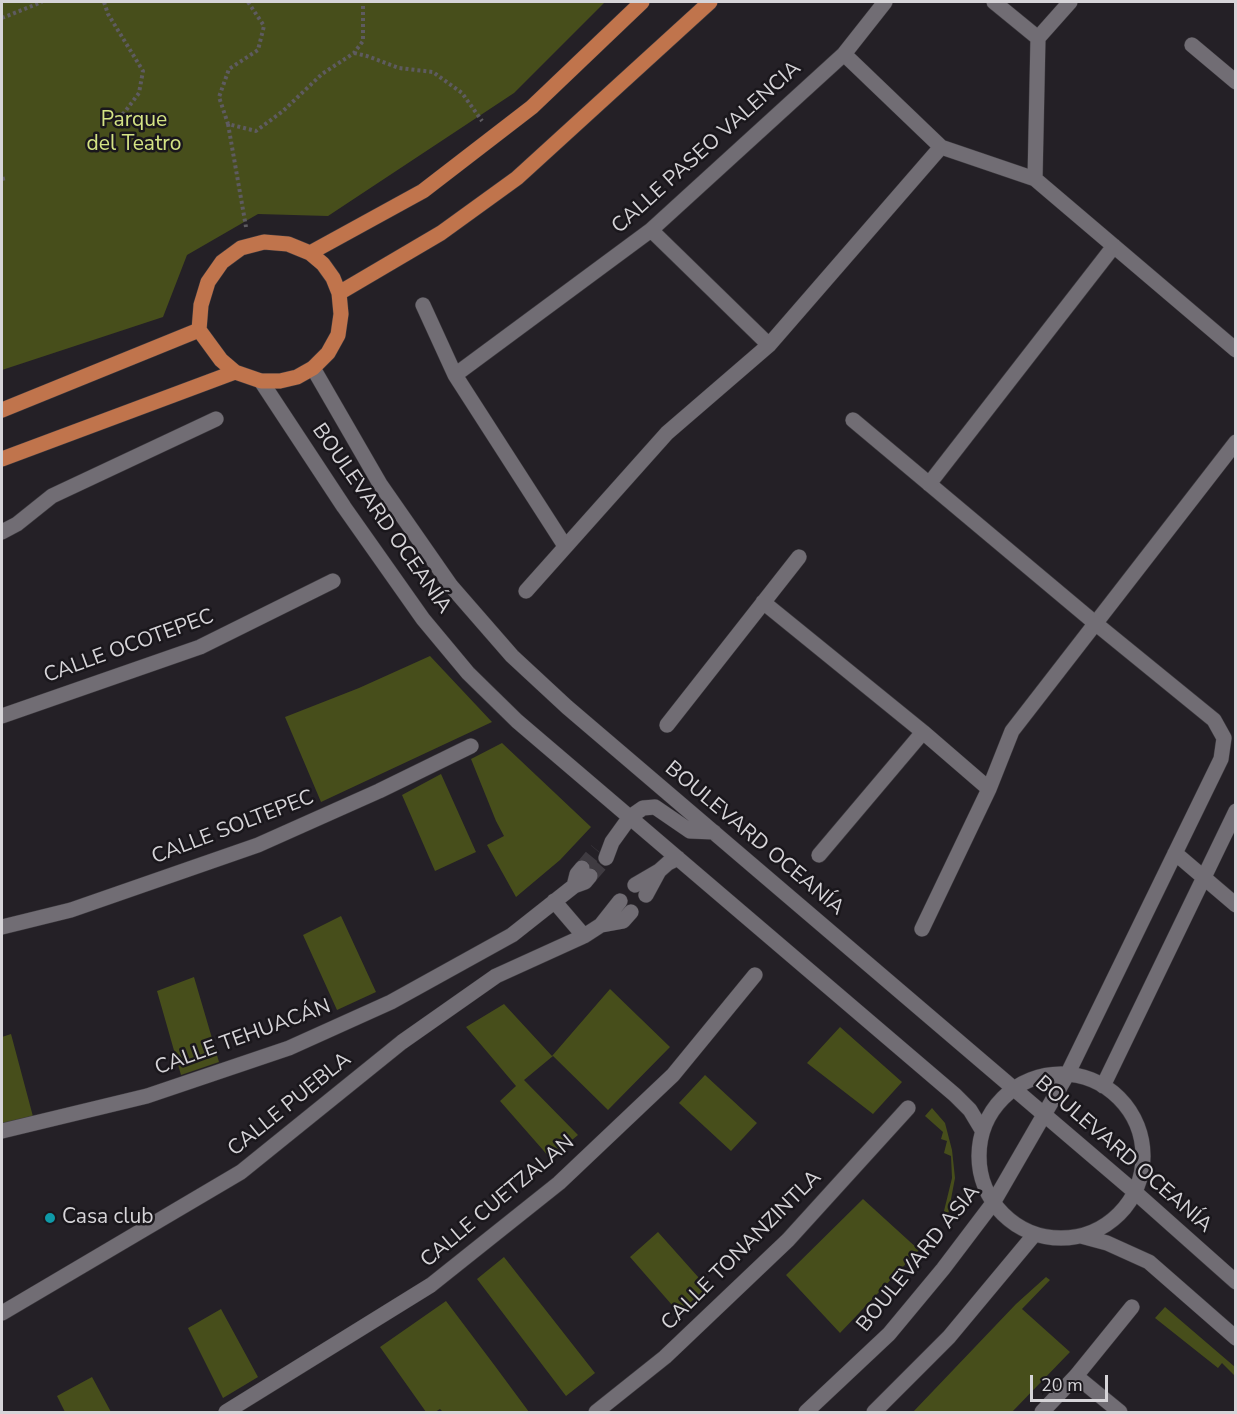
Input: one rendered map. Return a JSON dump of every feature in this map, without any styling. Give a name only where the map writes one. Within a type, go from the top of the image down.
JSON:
[{"type":"main road","points":[[310,253],[423,190],[532,107],[642,2]]},
{"type":"main road","points":[[339,293],[441,233],[517,178],[710,2]]},
{"type":"main road","points":[[264,242],[288,244],[310,253],[323,264],[333,278],[339,293],[341,314],[338,335],[328,353],[313,368],[297,377],[280,381],[261,381],[236,372],[221,360],[199,330],[201,304],[208,282],[222,262],[241,248],[264,242]]},
{"type":"main road","points":[[2,410],[199,330]]},
{"type":"main road","points":[[2,459],[236,372]]},
{"type":"street","name":"CALLE PASEO VALENCIA","points":[[455,375],[651,230],[844,54],[885,2]]},
{"type":"street","points":[[994,2],[1038,38]]},
{"type":"street","points":[[1035,179],[1038,38],[1070,2]]},
{"type":"street","points":[[1192,45],[1236,82]]},
{"type":"street","points":[[844,54],[940,147],[1035,179],[1236,350]]},
{"type":"street","points":[[526,591],[667,433],[769,345],[940,147]]},
{"type":"street","points":[[651,230],[769,345]]},
{"type":"street","points":[[928,484],[1114,246]]},
{"type":"street","points":[[423,305],[455,375],[565,546]]},
{"type":"street","name":"BOULEVARD OCEANÍA","points":[[313,368],[380,484],[451,586],[512,656],[567,706],[1014,1087],[1236,1282]]},
{"type":"street","name":"BOULEVARD OCEANÍA","points":[[261,381],[344,507],[417,610],[468,673],[517,721],[955,1095],[970,1110],[982,1130]]},
{"type":"street","points":[[2,532],[17,524],[52,496],[216,419]]},
{"type":"street","name":"BOULEVARD ASIA","points":[[806,1413],[889,1334],[943,1269],[993,1203],[1067,1075],[1221,759],[1224,738],[1214,720],[853,420]]},
{"type":"street","points":[[922,929],[989,789],[1012,731],[1236,442]]},
{"type":"street","points":[[667,725],[799,557]]},
{"type":"street","name":"CALLE OCOTEPEC","points":[[2,716],[200,647],[333,581]]},
{"type":"street","points":[[763,602],[923,732],[989,789]]},
{"type":"street","points":[[819,855],[923,732]]},
{"type":"street","name":"CALLE SOLTEPEC","points":[[2,927],[71,910],[258,845],[471,746]]},
{"type":"street","points":[[602,854],[630,817],[643,808],[655,807],[690,831],[714,832]]},
{"type":"street","points":[[1103,1086],[1236,811]]},
{"type":"street","points":[[1175,853],[1236,905]]},
{"type":"street","points":[[640,890],[668,863],[678,858]]},
{"type":"street","name":"CALLE TEHUACÁN","points":[[2,1131],[147,1096],[289,1048],[411,991],[512,935],[574,886],[577,874],[586,872]]},
{"type":"street","points":[[554,902],[584,936]]},
{"type":"street","name":"CALLE PUEBLA","points":[[2,1313],[241,1172],[402,1042],[496,976],[584,936],[601,925],[623,921],[625,906]]},
{"type":"street","name":"CALLE CUETZALAN","points":[[226,1413],[431,1285],[559,1184],[674,1075],[755,975]]},
{"type":"street","points":[[1047,1075],[1067,1075],[1084,1077],[1116,1095],[1128,1108],[1142,1138],[1144,1155],[1143,1172],[1136,1193],[1120,1214],[1108,1225],[1072,1239],[1034,1235],[1004,1217],[993,1203],[979,1168],[982,1130],[990,1113],[1014,1087],[1047,1075]]},
{"type":"street","name":"CALLE TONANZINTLA","points":[[596,1413],[665,1356],[765,1262],[908,1108]]},
{"type":"street","points":[[874,1413],[949,1337],[1034,1235]]},
{"type":"street","points":[[1080,1236],[1107,1243],[1149,1262],[1236,1338]]},
{"type":"street","points":[[1041,1413],[1076,1376],[1132,1307]]},
{"type":"street","points":[[1076,1376],[1120,1413]]},
{"type":"path","points":[[2,18],[42,2]]},
{"type":"path","points":[[104,2],[108,14],[143,71],[139,93],[123,113],[115,119]]},
{"type":"path","points":[[248,2],[264,26],[258,50],[229,69],[219,96],[228,124],[249,246]]},
{"type":"path","points":[[228,124],[256,130],[284,111],[322,74],[354,53],[363,41],[363,2]]},
{"type":"path","points":[[354,53],[399,68],[433,72],[462,93],[493,136]]},
{"type":"green space","name":"Parque del Teatro","points":[[2,2],[605,2],[514,93],[328,216],[258,214],[187,255],[163,317],[2,370]]},
{"type":"green space","points":[[430,656],[492,722],[321,802],[285,717],[359,688]]},
{"type":"green space","points":[[502,743],[591,827],[560,860],[516,897],[487,845],[504,836],[471,759]]},
{"type":"green space","points":[[441,774],[476,852],[435,871],[402,795]]},
{"type":"green space","points":[[341,916],[376,992],[337,1010],[303,935]]},
{"type":"green space","points":[[194,977],[219,1062],[181,1075],[157,991]]},
{"type":"green space","points":[[610,989],[670,1047],[608,1110],[553,1056],[524,1080],[578,1135],[550,1158],[500,1101],[516,1086],[466,1027],[504,1004],[552,1056]]},
{"type":"green space","points":[[840,1027],[902,1082],[873,1114],[807,1063]]},
{"type":"green space","points":[[11,1034],[35,1124],[2,1131],[2,1037]]},
{"type":"green space","points":[[705,1075],[757,1123],[731,1151],[679,1103]]},
{"type":"green space","points":[[932,1108],[945,1123],[952,1150],[955,1178],[948,1215],[944,1211],[952,1178],[951,1156],[944,1153],[947,1141],[941,1139],[943,1132],[925,1116]]},
{"type":"green space","points":[[863,1199],[919,1250],[840,1333],[786,1275]]},
{"type":"green space","points":[[658,1232],[707,1287],[679,1313],[630,1257]]},
{"type":"green space","points":[[504,1257],[595,1373],[566,1396],[477,1279]]},
{"type":"green space","points":[[1046,1277],[1050,1280],[1022,1309],[1070,1352],[1012,1412],[913,1412],[1016,1304]]},
{"type":"green space","points":[[446,1301],[529,1412],[443,1412],[440,1409],[435,1412],[426,1412],[380,1347]]},
{"type":"green space","points":[[1165,1307],[1235,1367],[1235,1376],[1222,1363],[1218,1368],[1155,1318]]},
{"type":"green space","points":[[221,1309],[258,1377],[223,1398],[188,1328]]},
{"type":"green space","points":[[92,1377],[111,1412],[65,1412],[57,1396]]},
{"type":"tunnel","points":[[582,868],[597,850]]},
{"type":"tunnel","points":[[590,876],[606,858]]},
{"type":"place","name":"Casa club","points":[[50,1218]]}]
